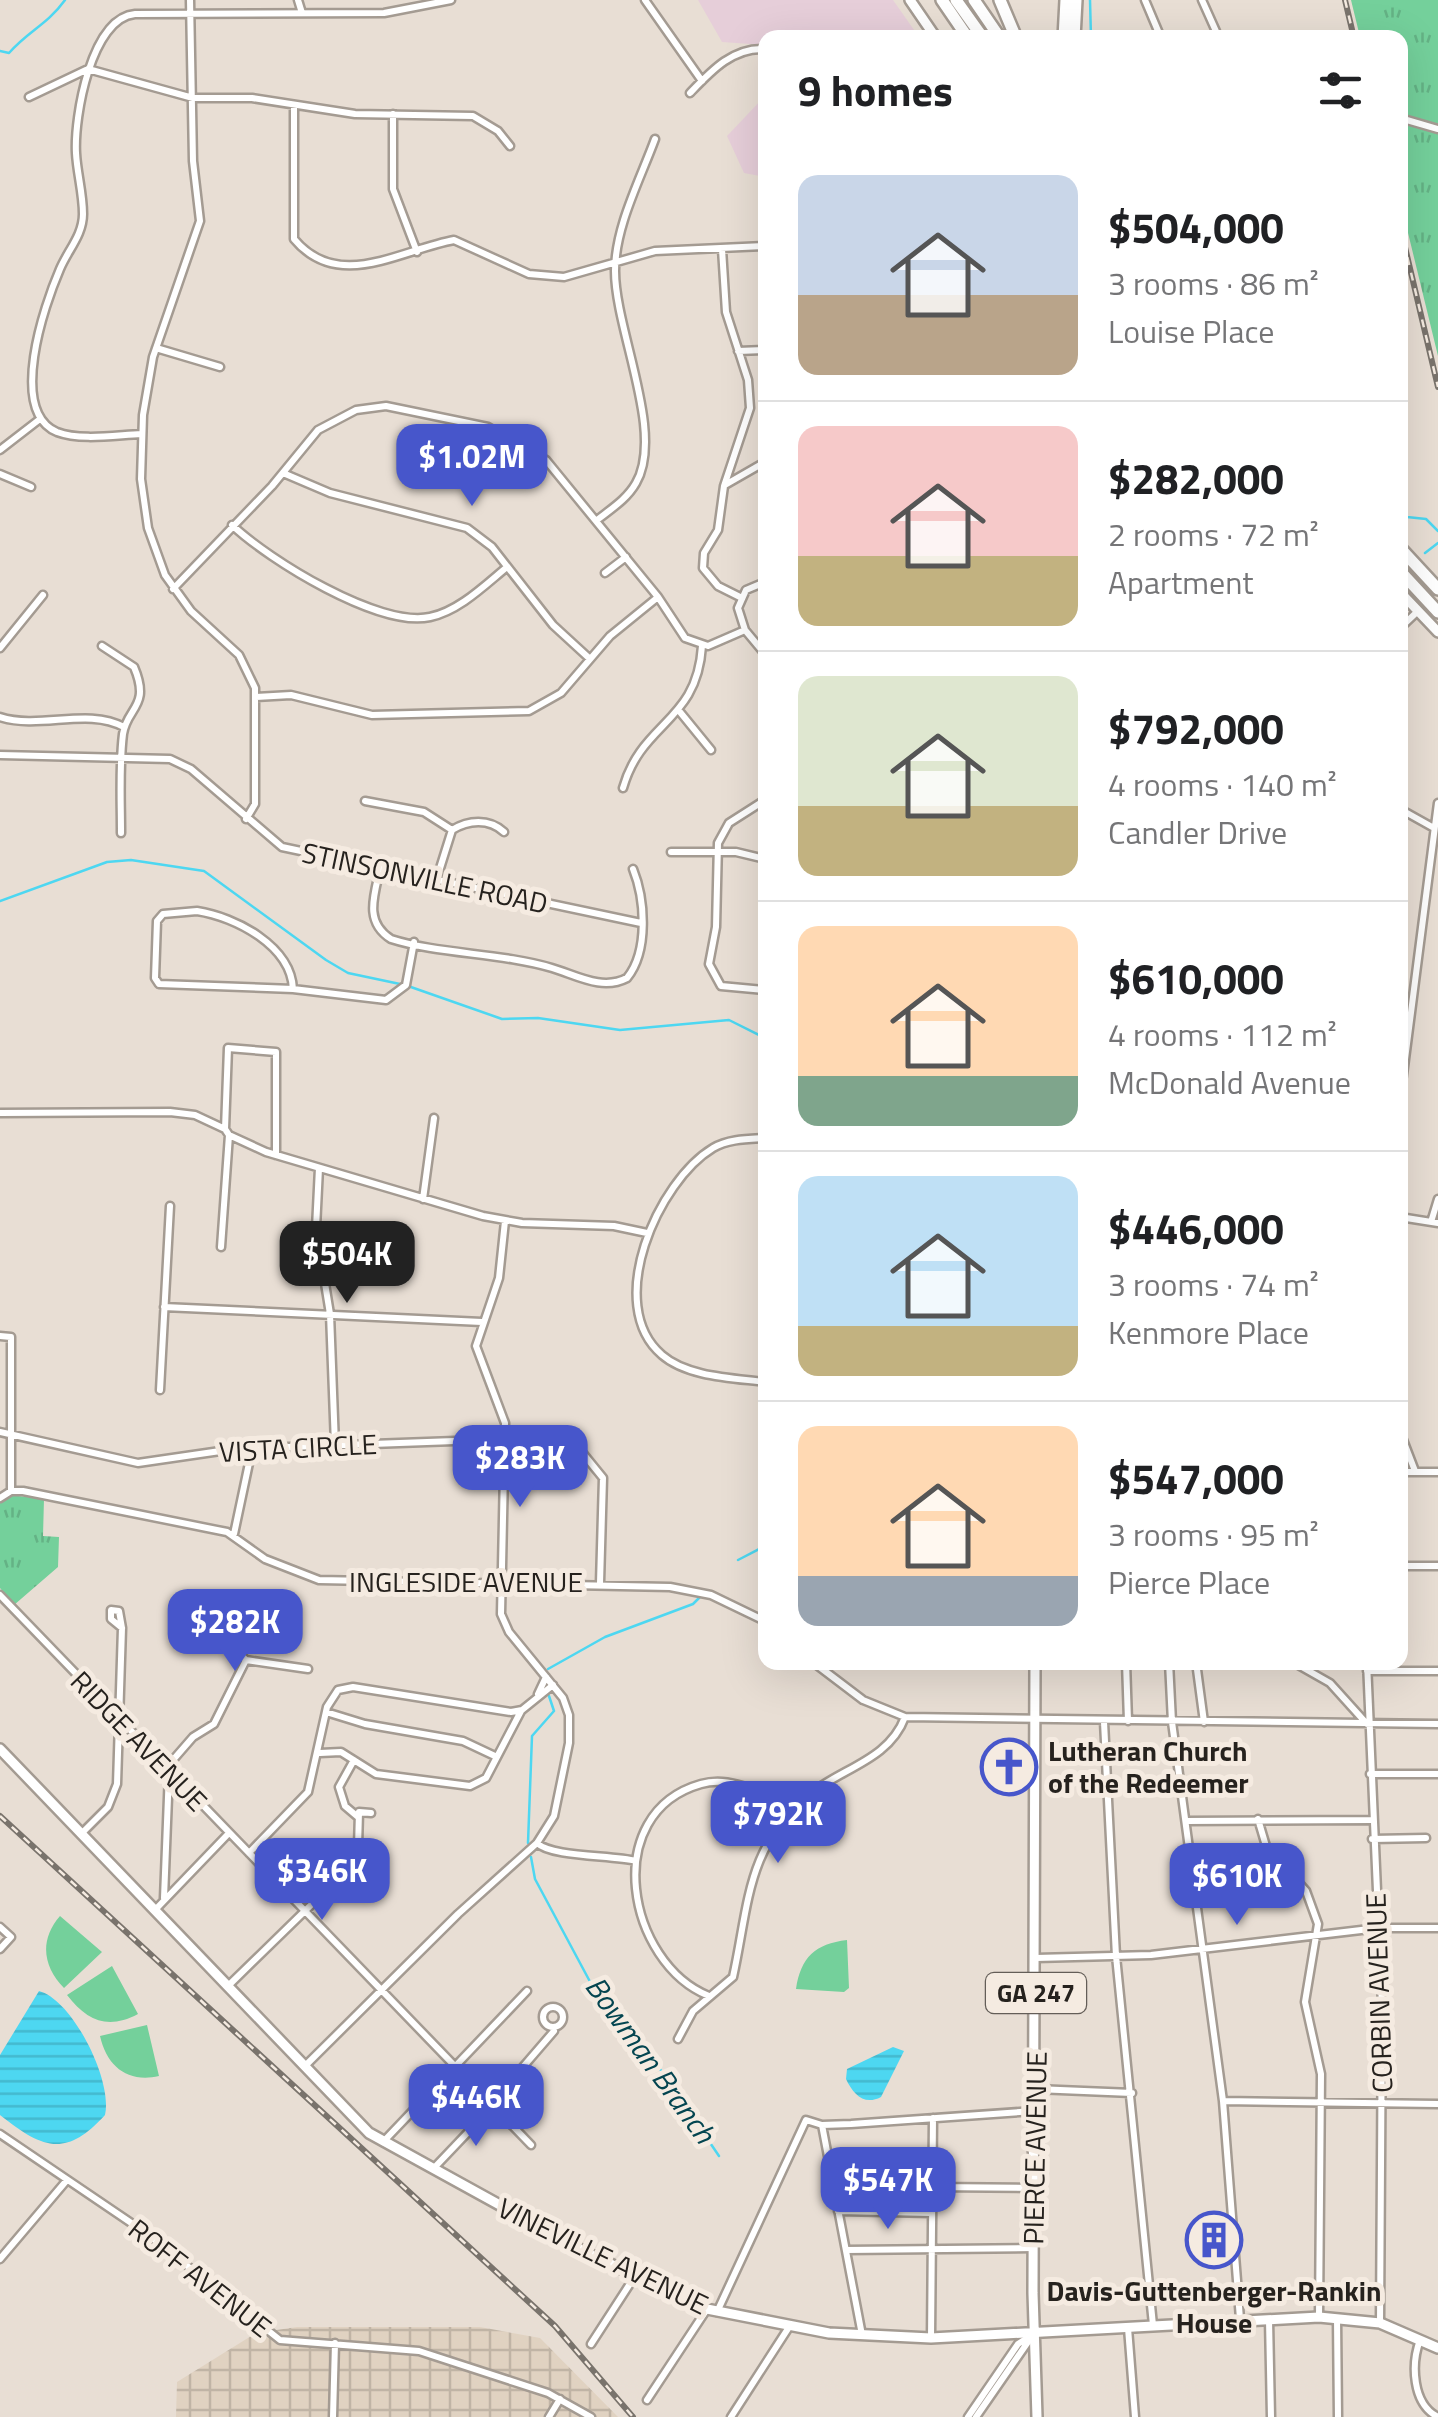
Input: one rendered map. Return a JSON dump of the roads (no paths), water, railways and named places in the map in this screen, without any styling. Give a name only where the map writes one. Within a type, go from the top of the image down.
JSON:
[{"type":"highway","points":[[942,0],[963,30]]},
{"type":"highway","points":[[956,0],[977,30]]},
{"type":"highway","points":[[974,0],[995,30]]},
{"type":"highway","points":[[1000,0],[1013,30]]},
{"type":"highway","points":[[1064,30],[1066,0]]},
{"type":"highway","points":[[1074,30],[1076,0]]},
{"type":"highway","points":[[1408,557],[1438,589]]},
{"type":"highway","points":[[1408,580],[1438,612]]},
{"type":"main road","points":[[910,0],[931,30]]},
{"type":"main road","points":[[1408,600],[1438,632]]},
{"type":"main road","name":"PIERCE AVENUE","points":[[1035,1670],[1037,2417]]},
{"type":"main road","name":"VINEVILLE AVENUE","points":[[0,1749],[382,2143],[635,2276],[712,2311],[789,2327],[862,2336],[932,2338],[1269,2318],[1336,2318],[1380,2323],[1438,2348]]},
{"type":"street","points":[[190,0],[193,161],[200,221],[156,348],[142,434],[148,528],[173,589],[239,655],[256,697],[255,804],[246,819]]},
{"type":"street","points":[[298,0],[302,13]]},
{"type":"street","points":[[142,434],[61,434],[40,419],[32,402],[30,380],[51,293],[82,228],[76,153],[88,69],[112,24],[122,16],[402,12],[451,0]]},
{"type":"street","points":[[645,0],[702,80]]},
{"type":"street","points":[[1145,0],[1158,30]]},
{"type":"street","points":[[1202,0],[1215,30]]},
{"type":"street","points":[[690,93],[737,53],[758,50]]},
{"type":"street","points":[[29,97],[88,69],[193,98],[252,98],[393,114],[473,116],[498,131],[510,146]]},
{"type":"street","points":[[294,105],[291,226],[294,239],[304,252],[328,265],[384,264],[454,240],[529,274],[556,277],[668,249],[758,246]]},
{"type":"street","points":[[393,114],[395,197],[417,252]]},
{"type":"street","points":[[1408,120],[1438,129]]},
{"type":"street","points":[[597,520],[626,498],[644,460],[644,430],[618,315],[615,264],[622,228],[656,139]]},
{"type":"street","points":[[722,248],[726,312],[748,380],[750,408],[724,486],[718,530],[704,554],[703,568],[718,586],[740,597]]},
{"type":"street","points":[[156,348],[220,367]]},
{"type":"street","points":[[738,352],[758,351]]},
{"type":"street","points":[[173,589],[283,473],[301,446],[339,417],[375,406],[403,408],[488,427],[524,445],[558,472],[658,597],[680,634],[702,646],[722,644],[745,630]]},
{"type":"street","points":[[0,450],[40,419]]},
{"type":"street","points":[[724,486],[758,466]]},
{"type":"street","points":[[283,473],[330,493],[462,525],[484,540],[553,625],[590,659]]},
{"type":"street","points":[[0,474],[31,487]]},
{"type":"street","points":[[232,525],[281,561],[395,618],[426,618],[447,611],[507,567]]},
{"type":"street","points":[[605,573],[626,558]]},
{"type":"street","points":[[758,584],[740,597],[739,616],[758,646]]},
{"type":"street","points":[[0,648],[44,594]]},
{"type":"street","points":[[256,697],[291,695],[372,715],[520,714],[555,698],[610,636],[658,597]]},
{"type":"street","points":[[1408,620],[1418,611]]},
{"type":"street","points":[[102,646],[126,658],[138,676],[140,702],[124,727],[121,833]]},
{"type":"street","points":[[623,788],[640,748],[680,712],[697,683],[702,646]]},
{"type":"street","points":[[680,712],[711,750]]},
{"type":"street","points":[[0,718],[69,722],[102,717],[124,727]]},
{"type":"street","name":"STINSONVILLE ROAD","points":[[0,755],[182,762],[282,848],[641,923]]},
{"type":"street","points":[[366,800],[424,812],[452,830]]},
{"type":"street","points":[[1408,1023],[1438,802]]},
{"type":"street","points":[[758,804],[729,822],[718,851],[716,927],[709,964],[716,982],[728,988],[758,990]]},
{"type":"street","points":[[1408,813],[1434,828]]},
{"type":"street","points":[[436,881],[452,830],[471,822],[498,826],[504,832]]},
{"type":"street","points":[[671,852],[718,851],[758,859]]},
{"type":"street","points":[[380,869],[372,907],[377,927],[391,938],[522,960],[586,980],[612,982],[632,972],[642,899],[633,869]]},
{"type":"street","points":[[294,989],[286,960],[234,922],[197,912],[163,914],[157,921],[156,978],[161,985],[294,989],[386,1000],[406,985],[414,942]]},
{"type":"street","points":[[221,1247],[228,1048],[276,1052],[276,1155]]},
{"type":"street","points":[[0,1113],[195,1115],[276,1155],[505,1221],[614,1226],[647,1234]]},
{"type":"street","points":[[423,1199],[434,1118]]},
{"type":"street","points":[[758,1139],[728,1142],[707,1152],[647,1234],[637,1299],[644,1330],[660,1354],[695,1370],[758,1381]]},
{"type":"street","points":[[319,1168],[317,1247],[330,1314],[335,1445]]},
{"type":"street","points":[[1408,1216],[1435,1218],[1438,1200]]},
{"type":"street","points":[[160,1390],[170,1206]]},
{"type":"street","points":[[304,2066],[537,1843],[557,1810],[570,1732],[566,1706],[509,1632],[500,1614],[504,1414],[477,1356],[482,1322],[498,1278],[505,1221]]},
{"type":"street","points":[[164,1308],[482,1322]]},
{"type":"street","points":[[0,1336],[12,1336],[10,1491],[0,1498]]},
{"type":"street","name":"VISTA CIRCLE","points":[[0,1432],[138,1463],[252,1448],[562,1437],[581,1451],[603,1478],[600,1583]]},
{"type":"street","points":[[234,1534],[252,1448]]},
{"type":"street","points":[[1408,1453],[1415,1472]]},
{"type":"street","points":[[1408,1472],[1438,1472]]},
{"type":"street","name":"INGLESIDE AVENUE","points":[[10,1491],[234,1534],[265,1560],[319,1580],[600,1583],[689,1590],[725,1601],[758,1618]]},
{"type":"street","points":[[481,1580],[499,1564]]},
{"type":"street","points":[[1408,1566],[1438,1566]]},
{"type":"street","name":"RIDGE AVENUE","points":[[0,1595],[530,2145]]},
{"type":"street","points":[[195,1612],[246,1660]]},
{"type":"street","points":[[0,1614],[15,1614]]},
{"type":"street","points":[[81,1834],[113,1797],[122,1628]]},
{"type":"street","points":[[164,1898],[167,1770],[193,1738],[214,1724],[246,1660],[254,1658],[308,1669]]},
{"type":"street","points":[[1408,1668],[1438,1670]]},
{"type":"street","points":[[824,1670],[863,1700],[905,1717],[1438,1724]]},
{"type":"street","points":[[1126,1670],[1128,1722]]},
{"type":"street","points":[[1169,1670],[1172,1722],[1223,2101],[1240,2320]]},
{"type":"street","points":[[1197,1670],[1204,1722]]},
{"type":"street","points":[[1308,1670],[1330,1682],[1367,1725]]},
{"type":"street","name":"CORBIN AVENUE","points":[[1366,1670],[1382,2103],[1380,2323]]},
{"type":"street","points":[[538,1694],[546,1677]]},
{"type":"street","points":[[320,1753],[341,1752],[376,1774],[470,1786],[486,1778],[522,1710],[552,1685]]},
{"type":"street","points":[[249,1853],[308,1792],[320,1753],[326,1712],[332,1696],[344,1687],[500,1712],[522,1710]]},
{"type":"street","points":[[326,1712],[365,1724],[463,1741],[497,1757]]},
{"type":"street","points":[[678,2039],[693,2010],[734,1977],[745,1900],[761,1859],[784,1820],[808,1796],[882,1750],[905,1717]]},
{"type":"street","points":[[1104,1722],[1116,1956],[1153,2326]]},
{"type":"street","points":[[354,1760],[339,1787],[345,1806],[358,1816]]},
{"type":"street","points":[[1370,1774],[1438,1774]]},
{"type":"street","points":[[710,1996],[678,1978],[646,1936],[636,1902],[636,1861],[652,1823],[664,1805],[686,1790],[724,1782],[774,1795],[808,1796]]},
{"type":"street","points":[[774,1795],[784,1820]]},
{"type":"street","points":[[228,1986],[352,1865],[358,1848],[359,1812],[371,1813]]},
{"type":"street","points":[[1258,1819],[1266,1846],[1306,1891],[1319,1934],[1305,2002],[1320,2057],[1319,2318]]},
{"type":"street","points":[[1186,1821],[1371,1820]]},
{"type":"street","points":[[155,1910],[229,1833]]},
{"type":"street","points":[[1372,1838],[1426,1838]]},
{"type":"street","points":[[537,1843],[547,1851],[588,1852],[636,1861]]},
{"type":"street","points":[[0,1927],[11,1936],[0,1948]]},
{"type":"street","points":[[1036,1958],[1202,1951],[1378,1928],[1438,1928]]},
{"type":"street","points":[[382,2143],[527,1991]]},
{"type":"street","points":[[432,2170],[554,2030]]},
{"type":"street","points":[[1036,2089],[1132,2093]]},
{"type":"street","points":[[1223,2101],[1438,2104]]},
{"type":"street","points":[[648,2400],[712,2311],[806,2120],[822,2125],[1035,2111]]},
{"type":"street","points":[[932,2338],[933,2118]]},
{"type":"street","points":[[822,2125],[862,2336]]},
{"type":"street","name":"ROFF AVENUE","points":[[0,2134],[178,2256],[270,2334],[295,2344],[334,2343],[419,2351],[560,2399],[591,2417]]},
{"type":"street","points":[[0,2259],[67,2180]]},
{"type":"street","points":[[932,2187],[1035,2188]]},
{"type":"street","points":[[838,2211],[932,2212]]},
{"type":"street","points":[[846,2250],[1034,2248]]},
{"type":"street","points":[[591,2344],[635,2276]]},
{"type":"street","points":[[1269,2318],[1271,2417]]},
{"type":"street","points":[[1336,2318],[1338,2417]]},
{"type":"street","points":[[731,2417],[789,2327]]},
{"type":"street","points":[[1128,2327],[1135,2417]]},
{"type":"street","points":[[968,2417],[1018,2344],[1034,2334]]},
{"type":"street","points":[[976,2417],[1034,2334]]},
{"type":"street","points":[[1420,2340],[1414,2362],[1418,2392],[1427,2412],[1438,2417]]},
{"type":"street","points":[[333,2417],[334,2343]]},
{"type":"street","points":[[549,2417],[560,2399]]},
{"type":"water","points":[[39,1991],[65,2009],[77,2025],[97,2063],[106,2100],[105,2115],[91,2129],[65,2143],[41,2141],[0,2115],[0,2055]]},
{"type":"water","points":[[893,2047],[904,2051],[881,2097],[860,2097],[846,2079],[847,2069]]},
{"type":"waterway","points":[[0,51],[9,53],[65,0]]},
{"type":"waterway","points":[[1090,0],[1091,30]]},
{"type":"waterway","points":[[1408,517],[1426,519],[1438,531]]},
{"type":"waterway","name":"Bowman Branch","points":[[1425,553],[1438,543]]},
{"type":"waterway","points":[[0,901],[107,862],[131,860],[204,871],[348,973],[400,984]]},
{"type":"waterway","points":[[408,986],[502,1019],[538,1018],[620,1030],[729,1020],[758,1034]]},
{"type":"waterway","name":"Bowman Branch","points":[[738,1560],[758,1550]]},
{"type":"waterway","name":"Bowman Branch","points":[[548,1669],[605,1637],[693,1604],[702,1595]]},
{"type":"waterway","name":"Bowman Branch","points":[[528,1843],[532,1736],[554,1711],[549,1696]]},
{"type":"waterway","name":"Bowman Branch","points":[[531,1857],[535,1879],[595,1991],[649,2053],[719,2156]]},
{"type":"railway","points":[[1345,0],[1352,30]]},
{"type":"railway","points":[[1408,260],[1438,387]]},
{"type":"railway","points":[[0,1816],[555,2326],[633,2417]]},
{"type":"place","name":"Lutheran Church of the Redeemer","points":[[1009,1767]]},
{"type":"place","name":"Davis-Guttenberger-Rankin House","points":[[1214,2240]]}]
